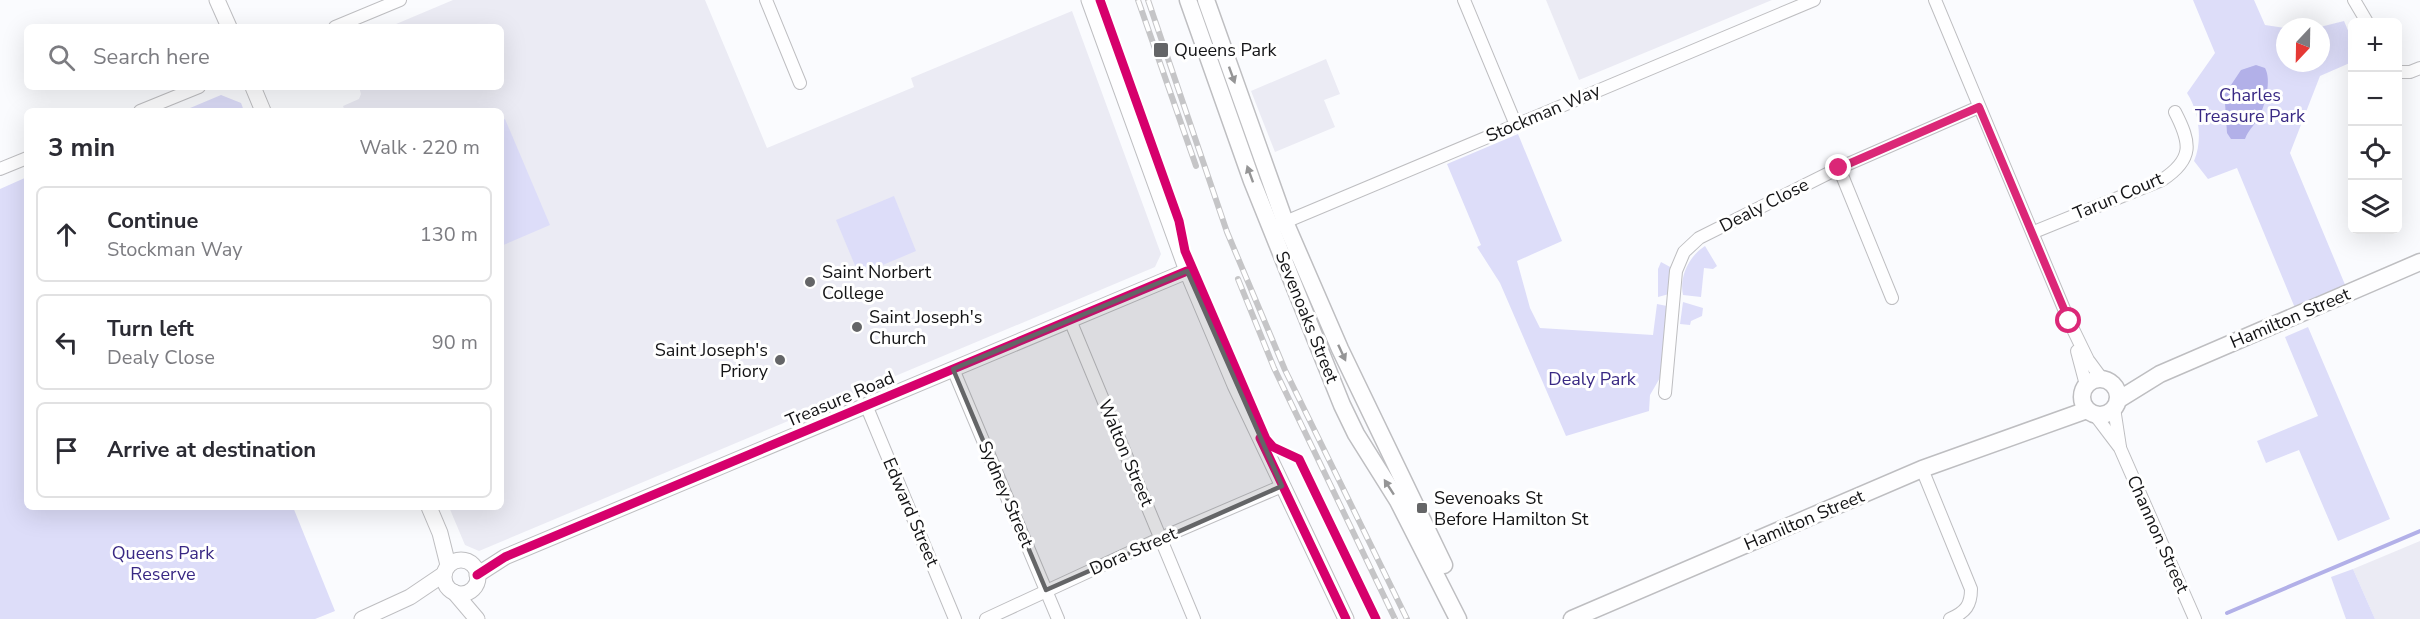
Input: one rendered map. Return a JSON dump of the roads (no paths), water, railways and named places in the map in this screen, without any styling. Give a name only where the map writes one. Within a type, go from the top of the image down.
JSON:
[{"type":"main road","name":"Sevenoaks Street","points":[[1188,0],[1252,181],[1278,225],[1470,619]]},
{"type":"main road","name":"Sevenoaks Street","points":[[1206,0],[1278,225],[1342,405],[1356,434],[1403,511],[1458,619]]},
{"type":"main road","name":"Hamilton Street","points":[[1572,619],[1922,470],[2039,426],[2094,394],[2160,374],[2420,262]]},
{"type":"main road","name":"Hamilton Street","points":[[2094,394],[2106,414],[2116,404],[2160,374]]},
{"type":"main road","points":[[2094,394],[2117,391],[2116,404]]},
{"type":"street","points":[[217,0],[228,24]]},
{"type":"street","points":[[342,24],[400,0]]},
{"type":"street","points":[[766,0],[800,83]]},
{"type":"street","points":[[1089,0],[1187,270],[1282,486],[1346,619]]},
{"type":"street","points":[[1464,0],[1516,125]]},
{"type":"street","name":"Stockman Way","points":[[1278,225],[1814,0]]},
{"type":"street","points":[[1935,0],[2034,232],[2069,321],[2094,394]]},
{"type":"street","points":[[2354,0],[2365,18]]},
{"type":"street","points":[[2402,72],[2420,68]]},
{"type":"street","points":[[147,108],[192,90]]},
{"type":"street","points":[[254,90],[262,108]]},
{"type":"street","name":"Dealy Close","points":[[1665,393],[1676,271],[1684,252],[1699,238],[1839,168],[1979,107]]},
{"type":"street","name":"Tarun Court","points":[[2034,232],[2162,180],[2177,170],[2185,158],[2188,144],[2175,112]]},
{"type":"street","points":[[0,169],[24,159]]},
{"type":"street","points":[[1839,168],[1892,297]]},
{"type":"street","name":"Treasure Road","points":[[362,619],[463,571],[505,557],[1187,270]]},
{"type":"street","name":"Walton Street","points":[[1070,320],[1194,619]]},
{"type":"street","name":"Sydney Street","points":[[953,369],[1058,619]]},
{"type":"street","name":"Channon Street","points":[[2094,394],[2195,619]]},
{"type":"street","name":"Channon Street","points":[[2116,404],[2120,448]]},
{"type":"street","name":"Edward Street","points":[[866,405],[956,619]]},
{"type":"street","points":[[1922,470],[1971,589],[1971,603],[1961,615],[1950,619]]},
{"type":"street","name":"Dora Street","points":[[986,619],[1161,538],[1282,486]]},
{"type":"street","points":[[430,510],[440,532],[463,571],[477,619],[452,591],[463,571]]},
{"type":"street","name":"Treasure Road","points":[[410,597],[452,591],[466,593],[463,571]]},
{"type":"water","points":[[2256,65],[2265,68],[2268,79],[2263,108],[2245,139],[2231,139],[2227,133],[2225,103],[2221,94],[2225,94],[2241,70]]},
{"type":"waterway","points":[[2227,613],[2420,531]]},
{"type":"railway","points":[[1138,0],[1196,166]]},
{"type":"railway","points":[[1148,0],[1227,232],[1285,370],[1407,619]]},
{"type":"railway","points":[[1238,279],[1274,368],[1395,619]]},
{"type":"place","name":"Queens Park","points":[[1161,50]]},
{"type":"place","name":"Saint Norbert College","points":[[810,282]]},
{"type":"place","name":"Saint Joseph's Church","points":[[857,327]]},
{"type":"place","name":"Saint Joseph's Priory","points":[[780,360]]},
{"type":"place","name":"Sevenoaks St Before Hamilton St","points":[[1422,508]]},
{"type":"park label","name":"Charles Treasure Park","points":[[2250,106]]},
{"type":"park label","name":"Dealy Park","points":[[1592,379]]},
{"type":"park label","name":"Queens Park Reserve","points":[[163,563]]}]
